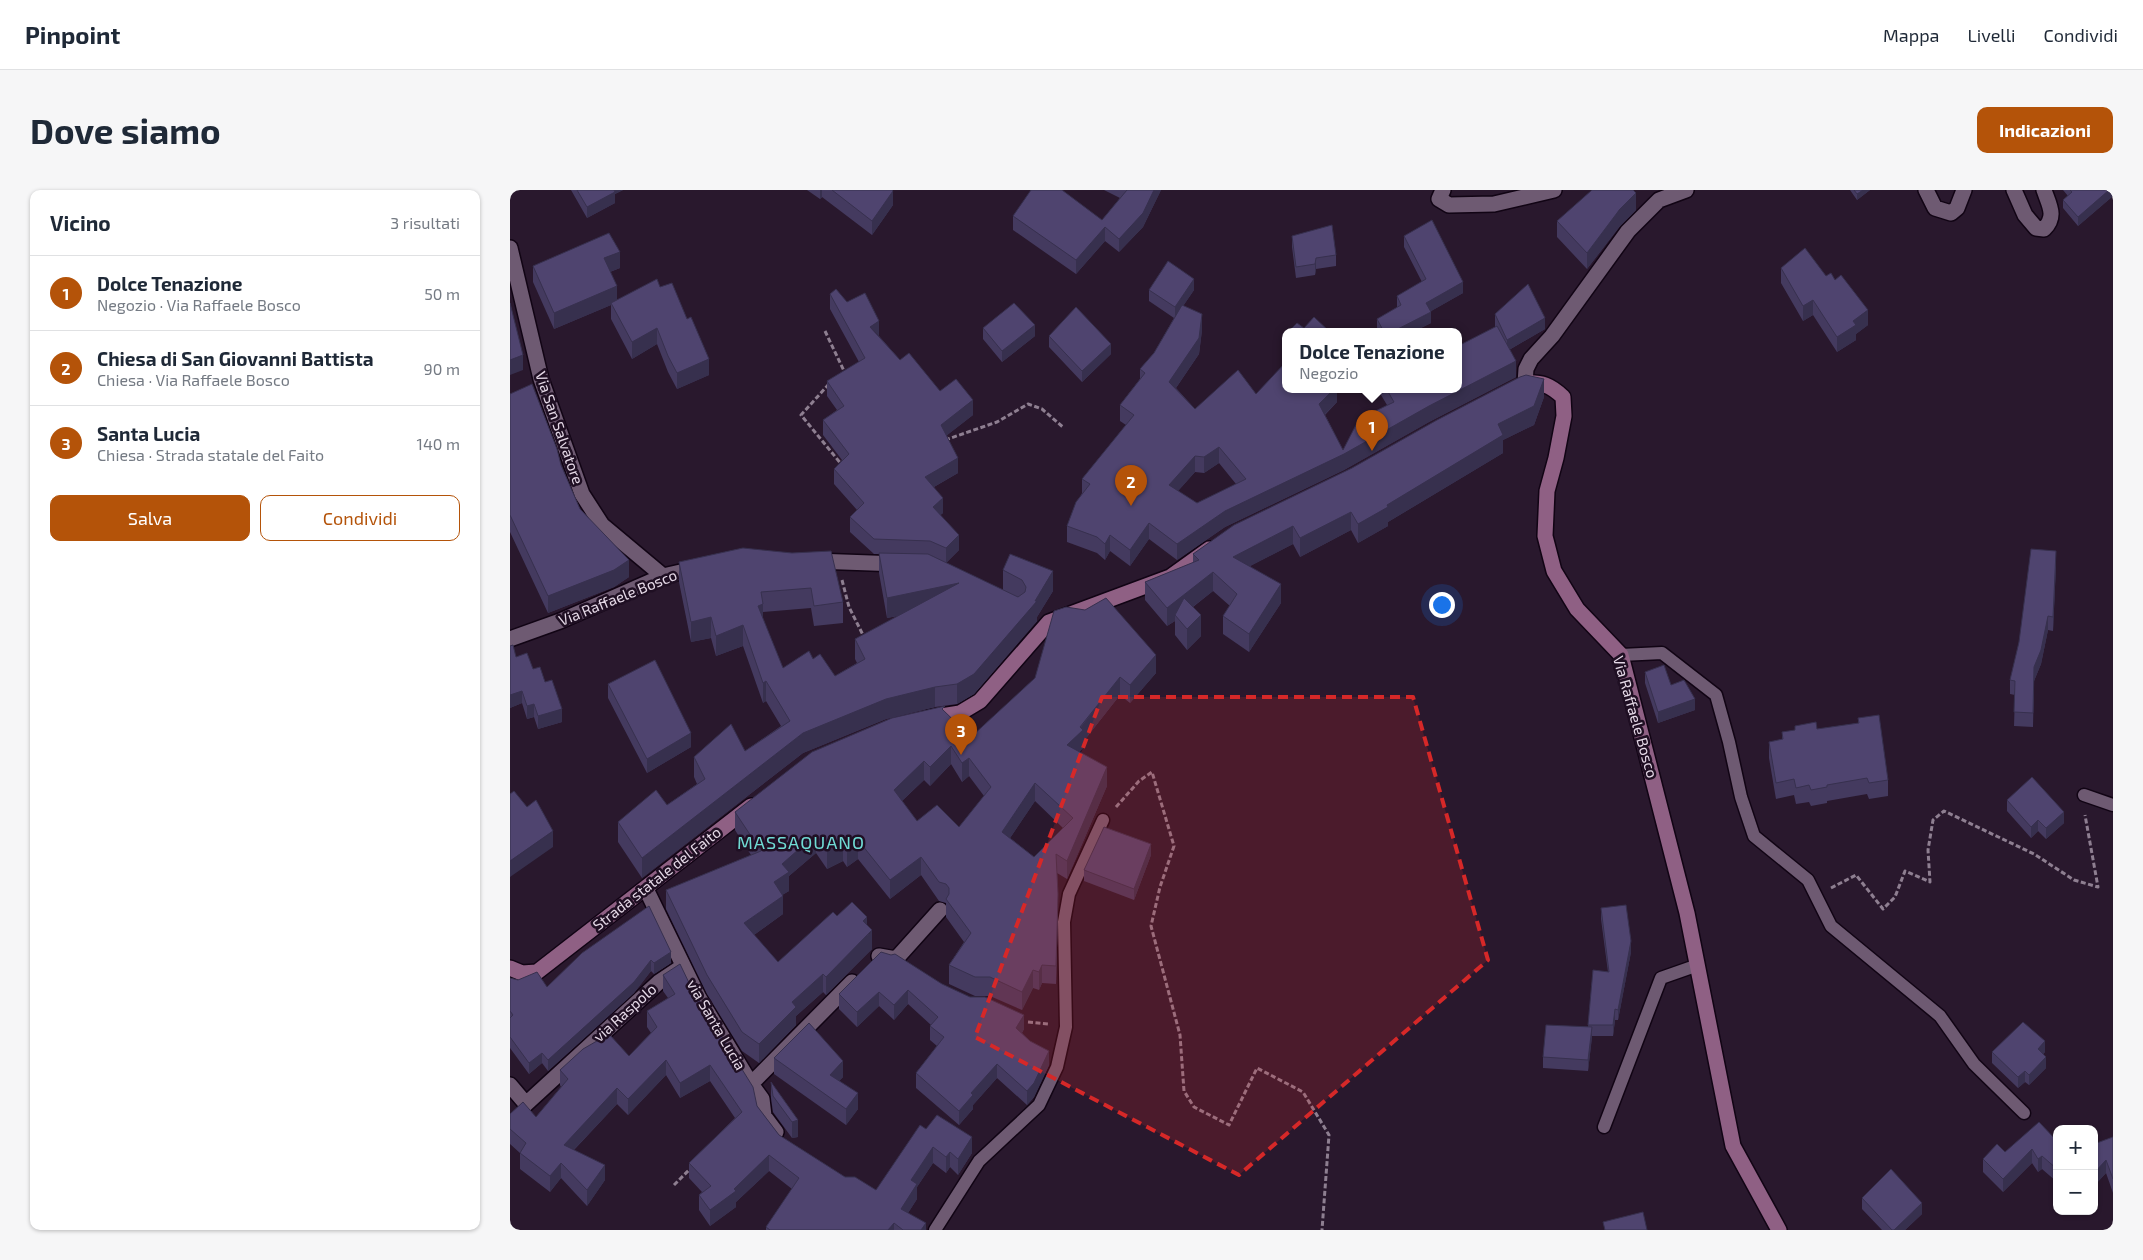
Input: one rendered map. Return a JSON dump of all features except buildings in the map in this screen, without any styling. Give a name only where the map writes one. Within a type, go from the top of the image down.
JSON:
[{"type":"street","points":[[1443,190],[1440,199],[1450,205],[1494,204],[1554,190]]},
{"type":"street","name":"Via Raffaele Bosco","points":[[1686,190],[1659,200],[1628,231],[1552,336],[1531,359],[1520,385],[1541,382],[1552,387],[1563,397],[1564,416],[1547,491],[1545,536],[1554,571],[1577,609],[1621,655],[1687,913],[1733,1146],[1779,1230]]},
{"type":"street","points":[[1926,190],[1935,208],[1951,213],[1957,208],[1964,190]]},
{"type":"street","points":[[2014,190],[2030,222],[2036,228],[2044,229],[2050,223],[2052,214],[2044,190]]},
{"type":"street","name":"Via San Salvatore","points":[[510,248],[541,379],[582,494],[602,525],[663,576]]},
{"type":"street","points":[[913,722],[960,713],[980,701],[1049,622],[1170,577],[1221,540]]},
{"type":"street","points":[[800,561],[913,565]]},
{"type":"street","name":"Via Raffaele Bosco","points":[[510,639],[663,576],[710,566]]},
{"type":"street","name":"Strada statale del Faito","points":[[510,968],[522,973],[537,972],[761,798]]},
{"type":"street","name":"via Santa Lucia","points":[[646,889],[699,998],[751,1084],[878,956],[901,962],[940,910]]},
{"type":"street","name":"via Raspolo","points":[[510,1085],[521,1109],[659,982],[683,966]]},
{"type":"street","points":[[751,1084],[762,1099],[764,1116],[786,1145]]},
{"type":"lane","points":[[1621,655],[1662,653],[1716,695],[1729,742],[1740,797],[1754,836],[1808,880],[1831,926],[1940,1016],[1974,1064],[2024,1113]]},
{"type":"lane","points":[[2084,795],[2113,805]]},
{"type":"lane","points":[[935,1230],[979,1161],[1039,1105],[1057,1067],[1066,1027],[1064,922],[1069,894],[1103,820]]},
{"type":"lane","points":[[1604,1127],[1660,978],[1698,965]]},
{"type":"path","points":[[824,331],[845,373],[851,380]]},
{"type":"path","points":[[838,378],[845,373]]},
{"type":"path","points":[[831,382],[801,415],[844,468]]},
{"type":"path","points":[[936,442],[997,422],[1028,404],[1042,409],[1064,428]]},
{"type":"path","points":[[836,562],[849,607],[865,639]]},
{"type":"path","points":[[1103,820],[1139,781],[1152,772],[1174,846],[1160,886],[1151,926],[1180,1035],[1184,1091],[1194,1107],[1229,1126],[1257,1068],[1302,1092],[1330,1135],[1322,1230]]},
{"type":"path","points":[[1815,895],[1856,876],[1883,909],[1895,897],[1905,871],[1930,882],[1928,850],[1933,820],[1944,811],[2034,854],[2074,880],[2098,886],[2085,821],[2084,795]]},
{"type":"path","points":[[674,1185],[698,1162]]},
{"type":"highlighted area","points":[[1102,697],[1413,697],[1488,960],[1239,1175],[975,1037]]},
{"type":"place","name":"Dolce Tenazione","points":[[1372,451]]},
{"type":"place","name":"Chiesa di San Giovanni Battista","points":[[1131,506]]},
{"type":"place","name":"Santa Lucia","points":[[961,755]]},
{"type":"district","name":"MASSAQUANO","points":[[801,843]]}]
